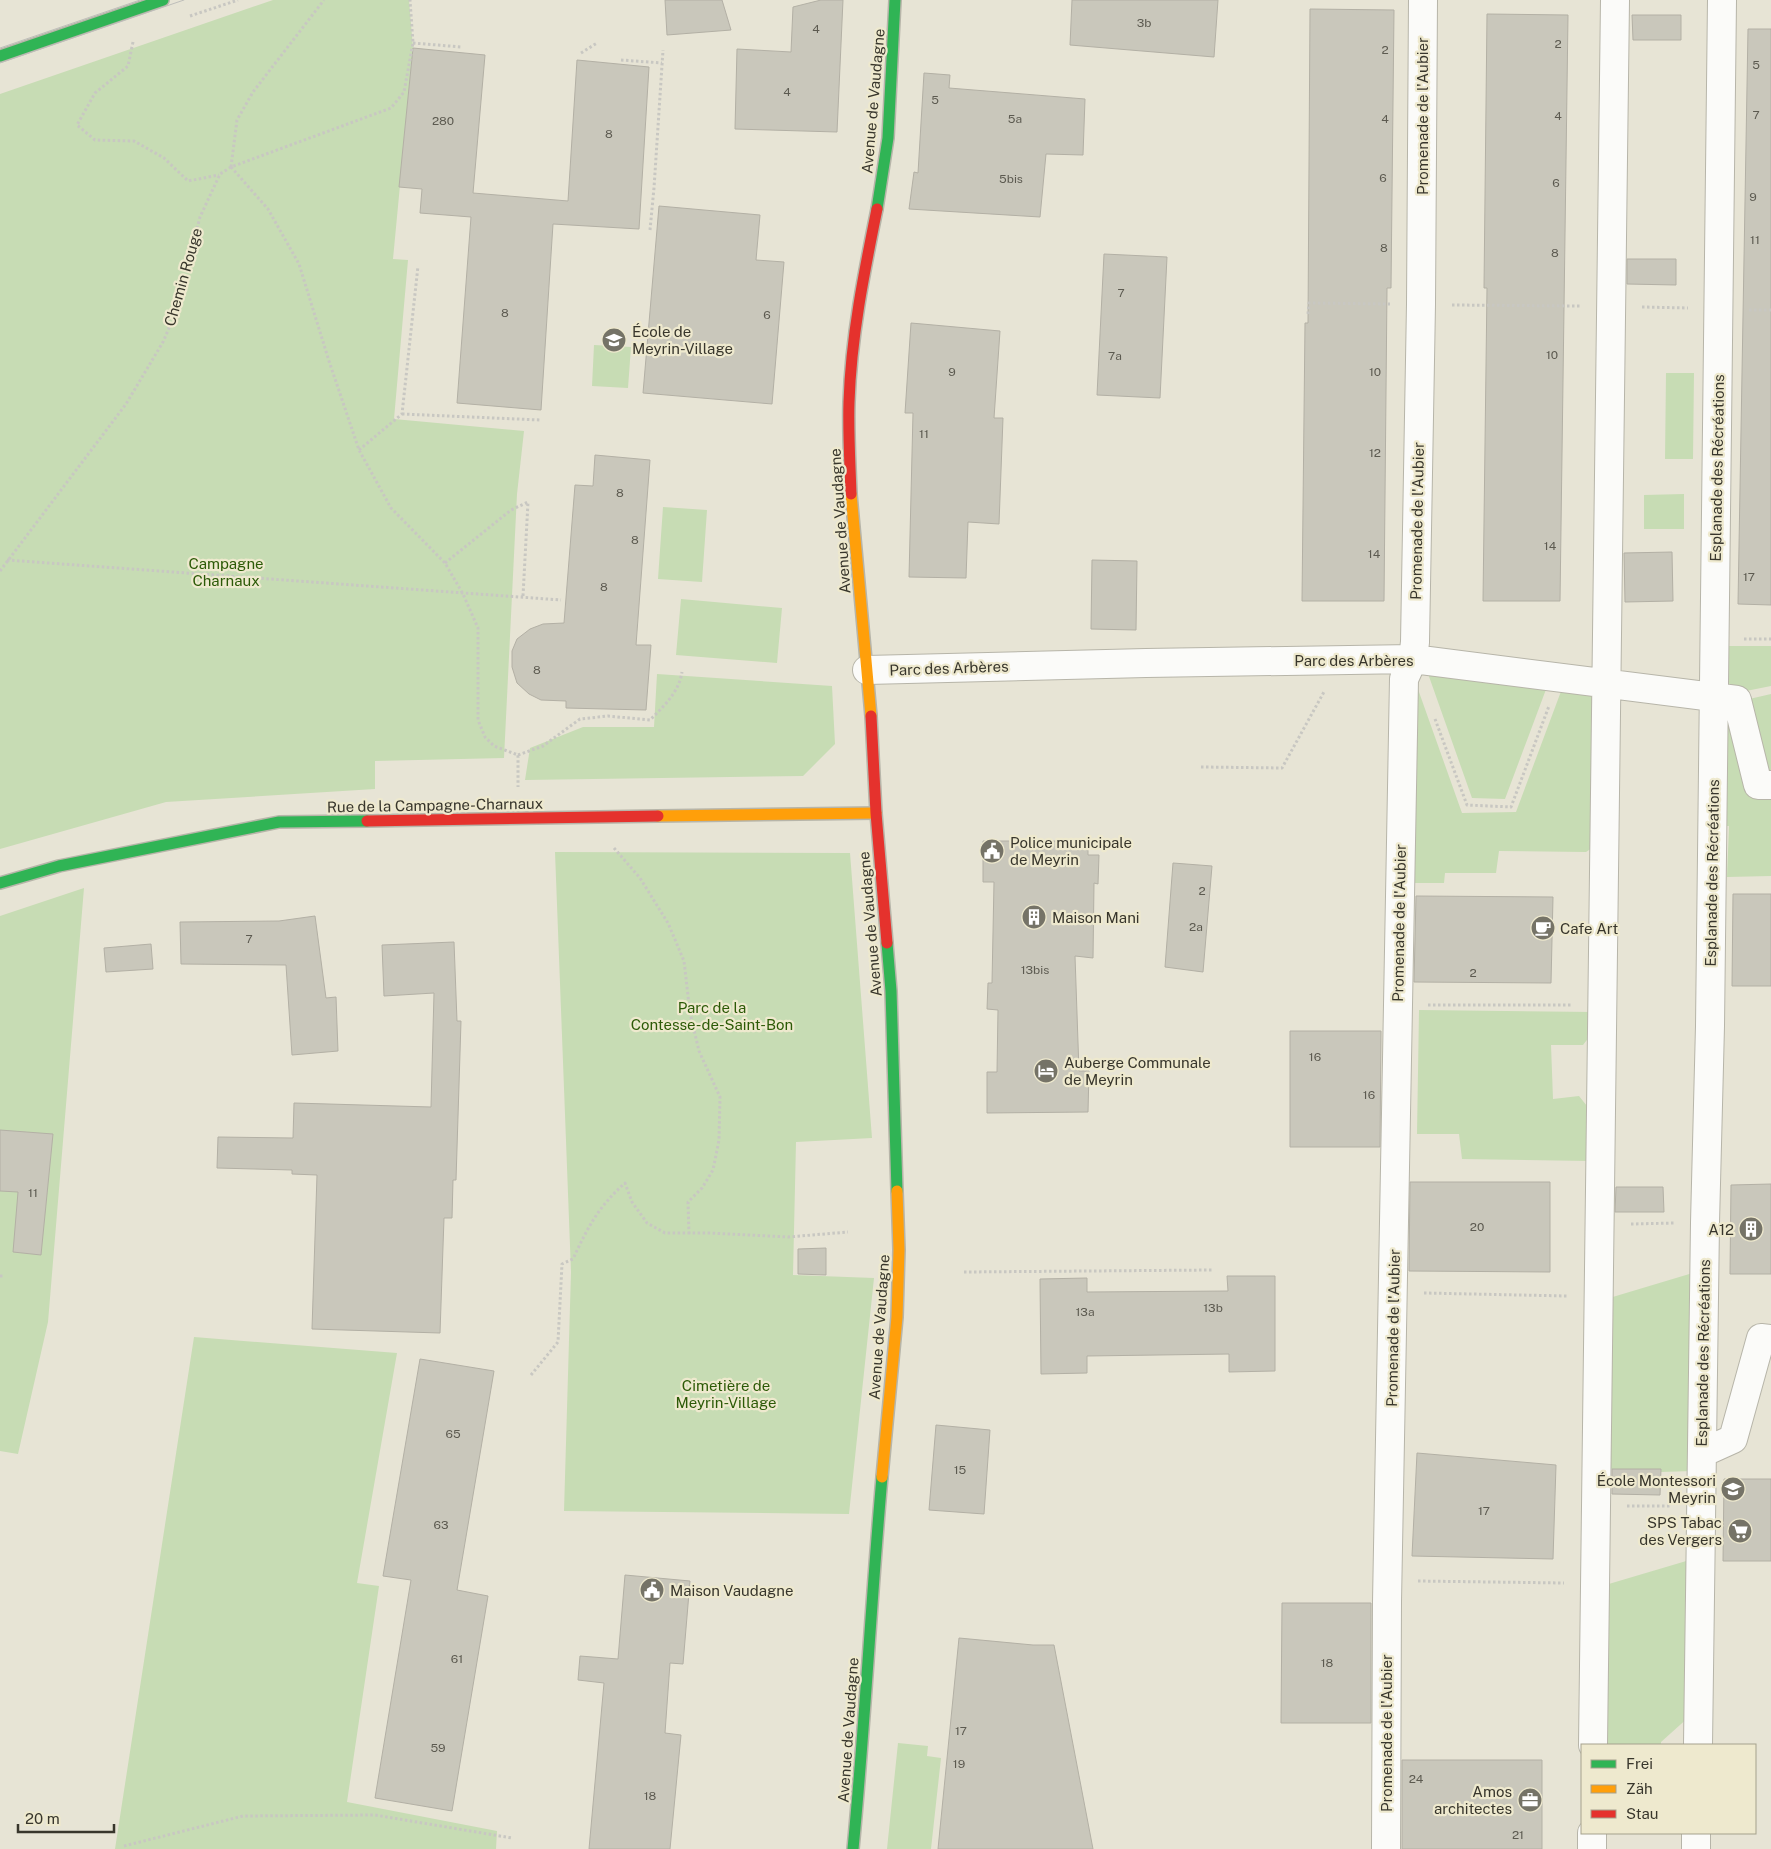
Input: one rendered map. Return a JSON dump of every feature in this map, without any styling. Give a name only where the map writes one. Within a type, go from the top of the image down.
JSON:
[{"type":"street","points":[[0,56],[163,0]]},
{"type":"street","name":"Avenue de Vaudagne","points":[[853,1849],[862,1755],[873,1575],[897,1317],[899,1250],[892,1010],[876,814],[873,740],[851,508],[849,402],[861,292],[888,138],[895,0]]},
{"type":"street","name":"Promenade de l'Aubier","points":[[1386,1849],[1387,1580],[1394,1292],[1404,679],[1414,659],[1421,304],[1423,0]]},
{"type":"street","points":[[1593,1744],[1615,0]]},
{"type":"street","name":"Esplanade des Récréations","points":[[1698,1744],[1705,1223],[1710,1026],[1722,0]]},
{"type":"street","name":"Parc des Arbères","points":[[867,670],[1414,659],[1605,682],[1737,700],[1758,785],[1771,785]]},
{"type":"street","name":"Rue de la Campagne-Charnaux","points":[[0,883],[59,866],[279,822],[876,814]]},
{"type":"street","points":[[1702,1453],[1733,1439],[1761,1338],[1771,1338]]},
{"type":"street","points":[[1592,1834],[1592,1849]]},
{"type":"street","points":[[1696,1834],[1696,1849]]},
{"type":"path","points":[[324,0],[253,92],[237,120],[231,167],[268,209],[299,264],[359,450],[391,508],[445,563],[478,628],[478,720],[485,737],[494,746],[518,755],[543,746],[580,719],[608,716],[650,720],[665,705],[680,684],[682,672]]},
{"type":"path","points":[[135,35],[128,66],[94,93],[76,125],[94,140],[134,142],[164,158],[188,181],[220,174],[231,167],[391,108],[404,92],[413,43],[410,0]]},
{"type":"path","points":[[413,43],[461,46]]},
{"type":"path","points":[[580,52],[597,43]]},
{"type":"path","points":[[650,230],[663,50]]},
{"type":"path","points":[[620,60],[662,63]]},
{"type":"path","name":"Chemin Rouge","points":[[0,570],[126,404],[163,342],[175,314],[200,217],[220,174]]},
{"type":"path","points":[[402,414],[418,266]]},
{"type":"path","points":[[1308,314],[1309,303],[1718,309]]},
{"type":"path","points":[[1757,310],[1771,310]]},
{"type":"path","points":[[359,450],[402,414],[540,420]]},
{"type":"path","points":[[445,563],[512,510],[528,502],[523,596]]},
{"type":"path","points":[[7,560],[561,600]]},
{"type":"path","points":[[1201,767],[1282,768],[1342,659]]},
{"type":"path","points":[[1434,714],[1467,806],[1511,807],[1559,677]]},
{"type":"path","points":[[518,755],[518,790]]},
{"type":"path","points":[[612,846],[640,878],[672,931],[684,961],[690,1013],[699,1051],[720,1097],[719,1140],[713,1170],[702,1188],[688,1202],[689,1234]]},
{"type":"path","points":[[1426,1005],[1602,1005]]},
{"type":"path","points":[[531,1375],[558,1342],[562,1264],[573,1260],[590,1224],[612,1195],[625,1183],[632,1202],[647,1222],[664,1233],[788,1236],[848,1232]]},
{"type":"path","points":[[1599,1224],[1705,1223]]},
{"type":"path","points":[[964,1272],[1213,1270]]},
{"type":"path","points":[[0,1276],[5,1276]]},
{"type":"path","points":[[1394,1292],[1598,1297]]},
{"type":"path","points":[[1595,1506],[1701,1506]]},
{"type":"path","points":[[1387,1580],[1595,1584]]},
{"type":"path","points":[[124,1846],[243,1816],[376,1814],[512,1838]]},
{"type":"green space","name":"Campagne Charnaux","points":[[273,0],[409,0],[413,48],[393,259],[408,260],[394,419],[524,431],[517,494],[504,758],[375,761],[375,789],[166,802],[0,849],[0,94]]},
{"type":"green space","points":[[594,345],[631,347],[628,388],[592,386]]},
{"type":"green space","points":[[1666,373],[1694,373],[1693,459],[1665,459]]},
{"type":"green space","points":[[1684,494],[1684,529],[1644,529],[1644,495]]},
{"type":"green space","points":[[663,507],[707,510],[702,582],[658,579]]},
{"type":"green space","points":[[681,599],[782,608],[777,663],[676,655]]},
{"type":"green space","points":[[1722,646],[1771,646],[1771,686],[1746,691],[1722,688]]},
{"type":"green space","points":[[1426,668],[1548,684],[1505,799],[1472,798]]},
{"type":"green space","points":[[657,674],[832,686],[835,744],[803,776],[525,780],[530,748],[583,727],[654,727]]},
{"type":"green space","points":[[1414,678],[1462,813],[1516,812],[1563,686],[1597,689],[1595,846],[1586,852],[1499,851],[1496,873],[1445,873],[1444,883],[1404,883]]},
{"type":"green space","points":[[1771,694],[1771,776],[1762,776],[1745,700]]},
{"type":"green space","points":[[1721,706],[1771,791],[1771,876],[1727,877],[1729,826],[1720,826]]},
{"type":"green space","name":"Parc de la Contesse-de-Saint-Bon","points":[[555,852],[850,853],[872,1138],[796,1142],[793,1275],[874,1278],[849,1514],[564,1511],[571,1272]]},
{"type":"green space","points":[[84,888],[48,1322],[18,1454],[0,1451],[0,916]]},
{"type":"green space","points":[[1419,1010],[1593,1012],[1593,1032],[1583,1045],[1551,1045],[1553,1099],[1579,1096],[1591,1111],[1590,1161],[1462,1159],[1459,1134],[1417,1134]]},
{"type":"green space","points":[[1696,1272],[1692,1471],[1661,1472],[1660,1469],[1611,1469],[1603,1471],[1606,1299]]},
{"type":"green space","points":[[194,1337],[397,1353],[357,1583],[379,1586],[347,1802],[497,1831],[496,1849],[115,1849]]},
{"type":"green space","points":[[1693,1559],[1690,1716],[1661,1744],[1600,1744],[1602,1586]]},
{"type":"green space","points":[[898,1743],[928,1746],[927,1756],[941,1758],[931,1849],[887,1849]]},
{"type":"building","points":[[665,0],[722,0],[731,30],[667,35]]},
{"type":"building","points":[[821,0],[843,0],[837,132],[735,129],[737,49],[791,52],[793,7]]},
{"type":"building","points":[[1072,0],[1218,0],[1214,57],[1070,45]]},
{"type":"building","points":[[1310,9],[1394,10],[1391,288],[1387,288],[1384,601],[1302,601],[1305,323],[1308,323]]},
{"type":"building","points":[[1487,14],[1568,15],[1560,601],[1483,601],[1487,288],[1484,288]]},
{"type":"building","points":[[1632,15],[1681,15],[1681,40],[1633,40]]},
{"type":"building","points":[[1748,29],[1771,29],[1771,605],[1738,604]]},
{"type":"building","points":[[413,48],[485,55],[473,193],[568,201],[577,60],[649,67],[639,229],[553,224],[541,410],[457,403],[471,217],[420,213],[422,189],[399,187]]},
{"type":"building","points":[[924,73],[950,75],[949,88],[1085,99],[1083,155],[1046,154],[1040,217],[909,209],[914,172],[918,173]]},
{"type":"building","points":[[659,206],[760,215],[756,260],[784,262],[772,404],[643,393]]},
{"type":"building","points":[[1104,254],[1167,257],[1160,398],[1097,395]]},
{"type":"building","points":[[1627,259],[1676,259],[1676,285],[1627,284]]},
{"type":"building","points":[[911,323],[1000,331],[994,418],[1003,418],[999,524],[968,522],[966,578],[909,577],[913,413],[905,413]]},
{"type":"building","points":[[595,455],[650,460],[636,645],[651,645],[646,710],[566,708],[566,701],[541,700],[529,694],[517,683],[512,667],[512,651],[517,639],[530,629],[543,624],[564,623],[575,485],[593,486]]},
{"type":"building","points":[[1672,552],[1673,601],[1625,602],[1624,553]]},
{"type":"building","points":[[1092,560],[1137,561],[1136,630],[1091,629]]},
{"type":"building","points":[[983,841],[1088,841],[1088,855],[1099,855],[1098,884],[1094,883],[1093,958],[1075,956],[1079,1071],[1089,1071],[1088,1112],[987,1113],[987,1072],[997,1072],[998,1010],[987,1009],[988,983],[992,983],[994,882],[983,882]]},
{"type":"building","points":[[1173,863],[1212,866],[1203,972],[1165,967]]},
{"type":"building","points":[[1733,894],[1771,894],[1771,986],[1732,986]]},
{"type":"building","points":[[1416,896],[1553,897],[1551,983],[1414,982]]},
{"type":"building","points":[[315,916],[326,998],[336,997],[338,1051],[292,1055],[286,965],[181,964],[180,922],[279,921]]},
{"type":"building","points":[[454,942],[457,1021],[461,1021],[456,1180],[453,1180],[452,1218],[444,1218],[440,1333],[312,1329],[317,1175],[292,1174],[292,1170],[217,1168],[218,1137],[293,1138],[294,1103],[431,1107],[434,993],[384,996],[382,945]]},
{"type":"building","points":[[151,944],[153,969],[106,972],[104,948]]},
{"type":"building","points":[[1290,1031],[1381,1031],[1380,1147],[1290,1147]]},
{"type":"building","points":[[0,1130],[53,1134],[41,1255],[13,1252],[18,1192],[0,1191]]},
{"type":"building","points":[[1410,1182],[1550,1182],[1550,1272],[1409,1271]]},
{"type":"building","name":"A12","points":[[1771,1184],[1771,1274],[1730,1274],[1731,1185]]},
{"type":"building","points":[[1616,1187],[1663,1187],[1664,1212],[1615,1212]]},
{"type":"building","points":[[826,1248],[826,1275],[798,1274],[798,1249]]},
{"type":"building","points":[[1227,1276],[1275,1276],[1275,1371],[1229,1372],[1229,1354],[1087,1356],[1087,1373],[1041,1374],[1040,1279],[1087,1278],[1087,1292],[1228,1291]]},
{"type":"building","points":[[420,1359],[494,1371],[457,1590],[488,1596],[452,1811],[375,1798],[411,1580],[383,1576]]},
{"type":"building","points":[[936,1425],[990,1430],[984,1514],[929,1510]]},
{"type":"building","points":[[1417,1453],[1556,1465],[1553,1559],[1412,1556]]},
{"type":"building","points":[[1612,1469],[1661,1469],[1660,1495],[1612,1494]]},
{"type":"building","points":[[1724,1479],[1771,1479],[1771,1561],[1723,1561]]},
{"type":"building","points":[[625,1575],[690,1581],[683,1664],[670,1663],[665,1733],[681,1735],[670,1849],[589,1849],[604,1683],[578,1680],[580,1656],[618,1659]]},
{"type":"building","points":[[1282,1603],[1371,1603],[1371,1723],[1281,1723]]},
{"type":"building","points":[[959,1638],[1033,1645],[1054,1645],[1093,1849],[938,1849]]},
{"type":"building","points":[[1402,1760],[1542,1760],[1542,1849],[1402,1849]]},
{"type":"tram line","points":[[0,48],[140,0]]},
{"type":"tram line","points":[[0,63],[184,0]]},
{"type":"traffic: fast","points":[[0,56],[163,0]]},
{"type":"traffic: fast","points":[[877,209],[888,138],[895,0]]},
{"type":"traffic: fast","points":[[0,883],[59,866],[279,822],[367,821]]},
{"type":"traffic: fast","points":[[887,943],[891,991],[897,1191]]},
{"type":"traffic: fast","points":[[853,1849],[882,1477]]},
{"type":"traffic: slow","points":[[851,494],[871,716]]},
{"type":"traffic: slow","points":[[658,816],[876,813]]},
{"type":"traffic: slow","points":[[882,1477],[897,1317],[899,1250],[897,1191]]},
{"type":"traffic: jam","points":[[851,494],[849,413],[852,353],[877,209]]},
{"type":"traffic: jam","points":[[871,716],[876,813],[887,943]]},
{"type":"traffic: jam","points":[[367,821],[658,816]]},
{"type":"place","name":"École de Meyrin-Village","points":[[614,340]]},
{"type":"place","name":"Police municipale de Meyrin","points":[[992,851]]},
{"type":"place","name":"Maison Mani","points":[[1034,917]]},
{"type":"place","name":"Cafe Art","points":[[1543,928]]},
{"type":"place","name":"Auberge Communale de Meyrin","points":[[1046,1071]]},
{"type":"place","name":"A12","points":[[1751,1229]]},
{"type":"place","name":"École Montessori Meyrin","points":[[1733,1489]]},
{"type":"place","name":"SPS Tabac des Vergers","points":[[1740,1531]]},
{"type":"place","name":"Maison Vaudagne","points":[[652,1590]]},
{"type":"place","name":"Amos architectes","points":[[1530,1800]]},
{"type":"park label","name":"Cimetière de Meyrin-Village","points":[[726,1394]]}]
